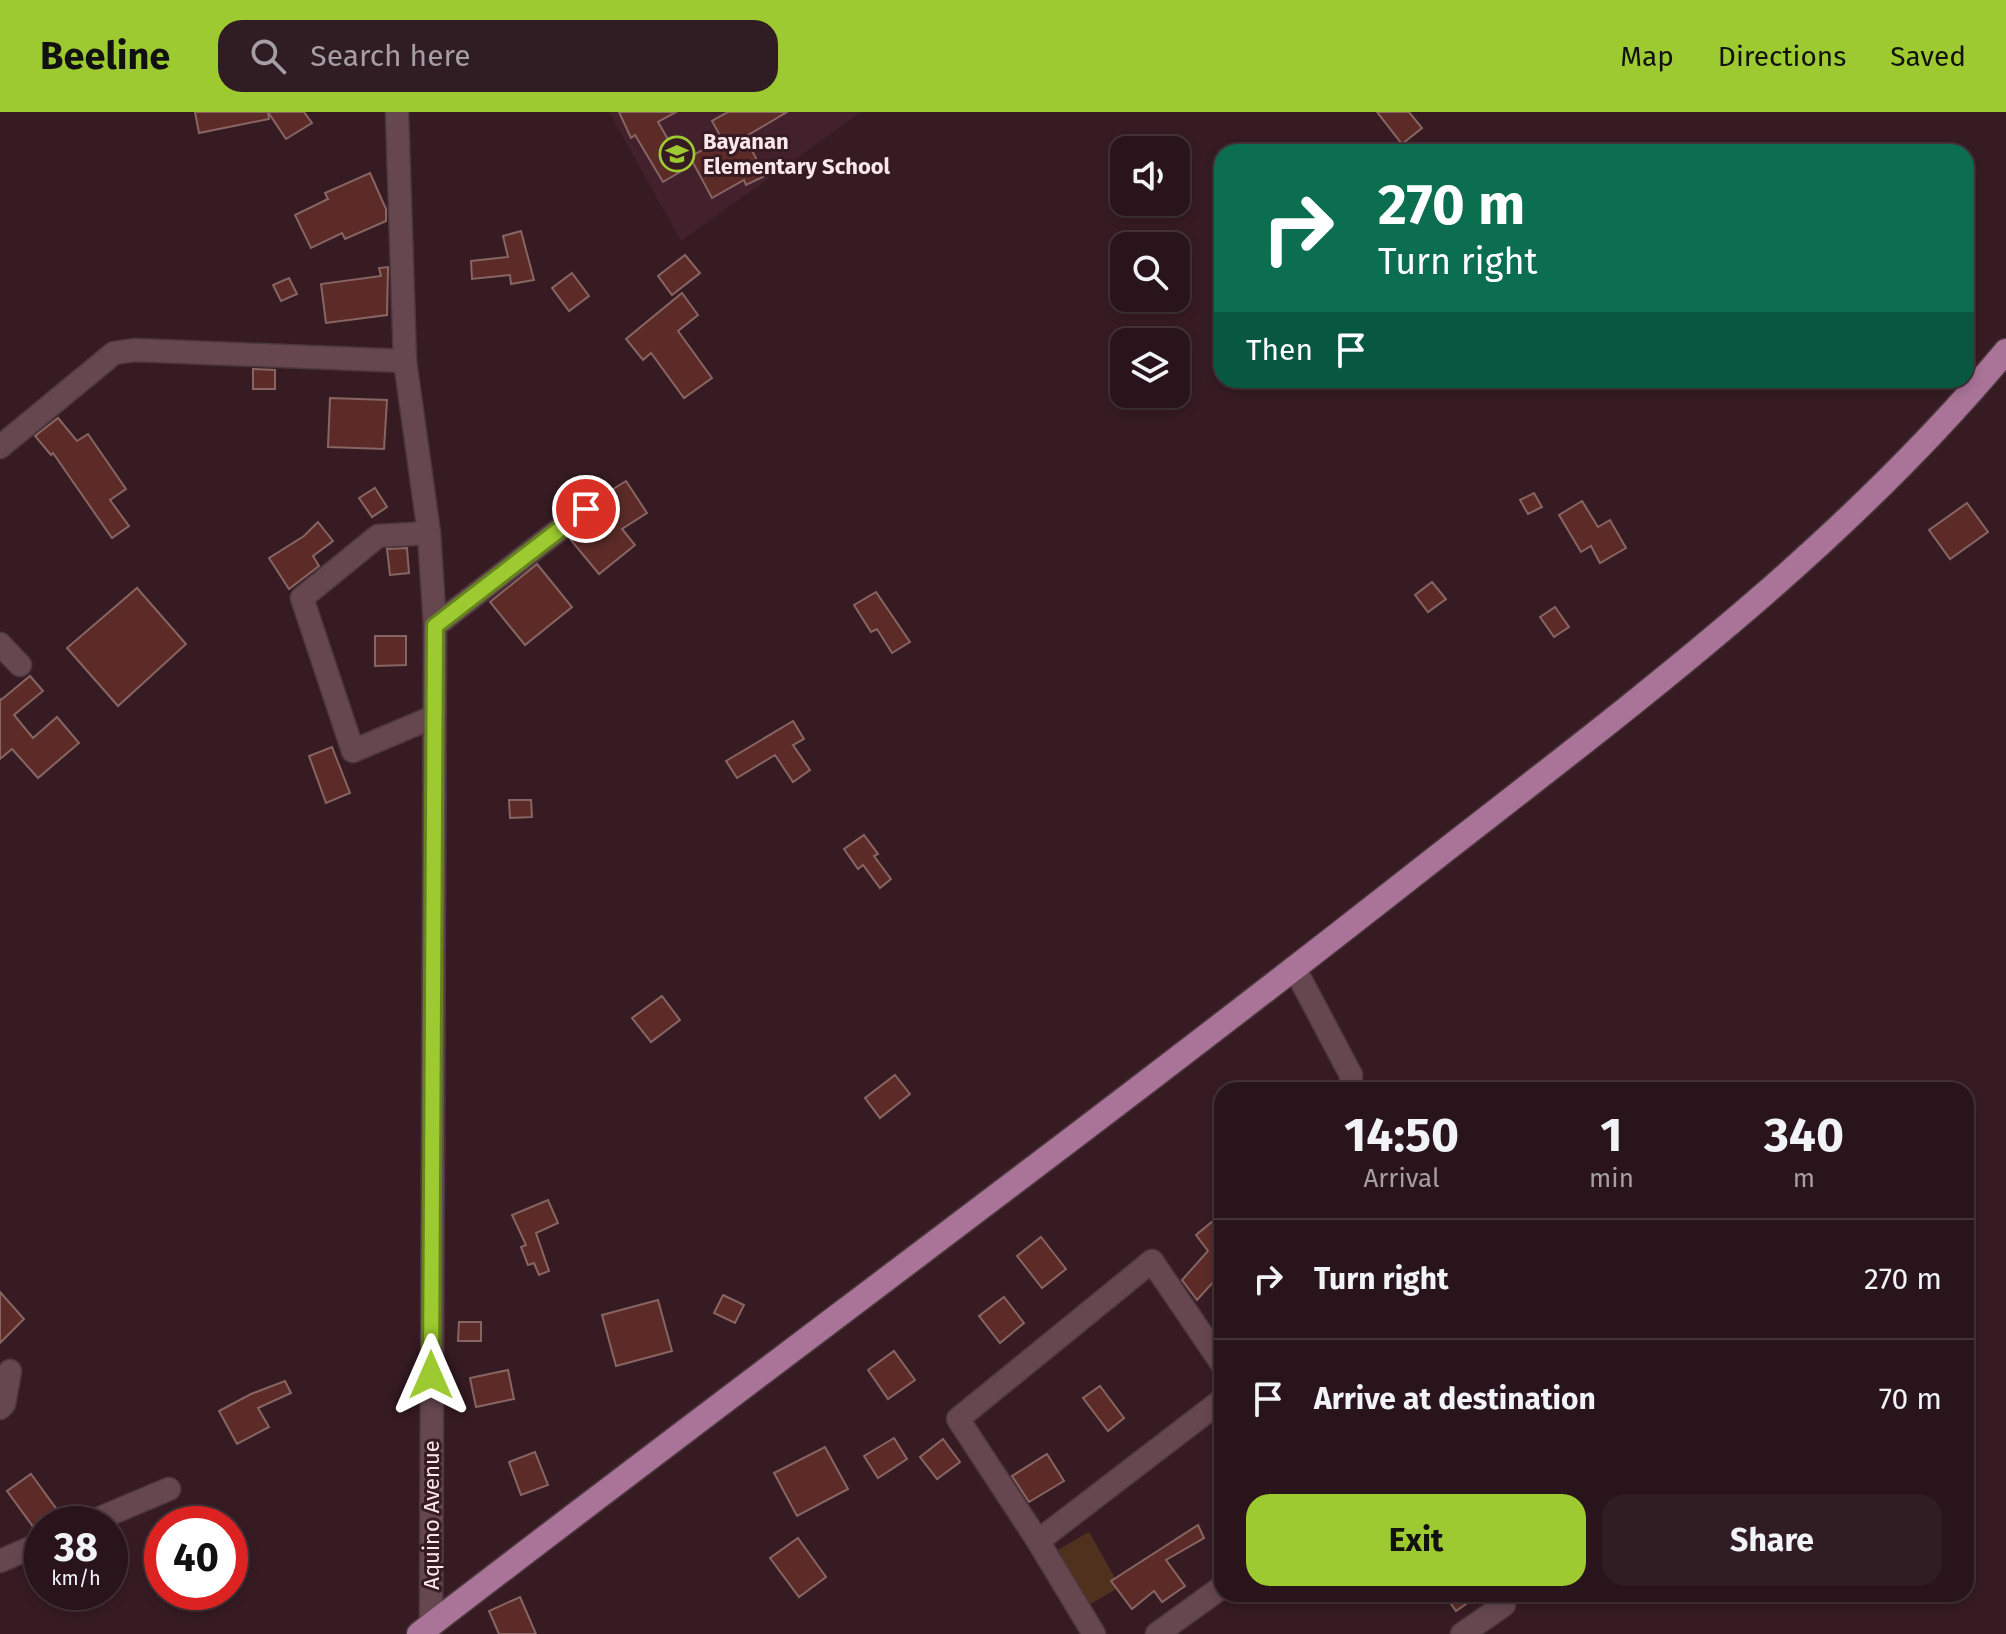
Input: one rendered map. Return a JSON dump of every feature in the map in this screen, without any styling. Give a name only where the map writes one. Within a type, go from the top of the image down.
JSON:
[{"type":"main road","points":[[1974,386],[2006,351]]},
{"type":"main road","points":[[427,1631],[1295,969],[1685,662],[1770,592],[1889,479],[1972,388]]},
{"type":"street","name":"Aquino Avenue","points":[[397,112],[405,361],[429,533],[435,626],[427,1631]]},
{"type":"street","points":[[0,447],[114,353],[135,350],[405,361]]},
{"type":"street","points":[[435,626],[586,509]]},
{"type":"street","points":[[429,533],[378,536],[302,598],[353,751],[433,717]]},
{"type":"street","points":[[0,644],[20,665]]},
{"type":"street","points":[[1295,969],[1351,1075],[1351,1082]]},
{"type":"street","points":[[1094,1634],[958,1419],[1152,1261],[1214,1352]]},
{"type":"street","points":[[0,1408],[4,1404],[10,1371]]},
{"type":"street","points":[[1038,1541],[1214,1406]]},
{"type":"street","points":[[128,1506],[169,1489]]},
{"type":"street","points":[[0,1561],[24,1551]]},
{"type":"street","points":[[1157,1634],[1214,1593]]},
{"type":"street","points":[[1462,1634],[1504,1605],[1503,1602]]},
{"type":"shaded area","points":[[609,112],[861,112],[681,241]]},
{"type":"shaded area","points":[[1089,1532],[1120,1587],[1087,1606],[1056,1551]]},
{"type":"building","points":[[195,112],[268,112],[269,119],[199,133]]},
{"type":"building","points":[[268,112],[304,112],[312,123],[286,139]]},
{"type":"building","points":[[619,112],[676,112],[658,122],[685,169],[663,182],[635,135],[631,138]]},
{"type":"building","points":[[728,112],[787,112],[745,137],[765,176],[746,185],[744,180],[712,198],[690,157],[722,139],[712,121]]},
{"type":"building","points":[[1377,112],[1409,112],[1422,128],[1402,144]]},
{"type":"building","points":[[370,173],[386,209],[386,221],[345,239],[342,233],[311,248],[295,215],[328,199],[325,193]]},
{"type":"building","points":[[521,231],[534,280],[511,284],[510,275],[472,279],[471,261],[508,257],[503,236]]},
{"type":"building","points":[[685,255],[700,273],[672,295],[658,276]]},
{"type":"building","points":[[388,267],[387,315],[326,323],[321,284],[381,276],[379,268]]},
{"type":"building","points":[[572,273],[589,296],[569,311],[552,288]]},
{"type":"building","points":[[289,278],[297,294],[281,301],[273,285]]},
{"type":"building","points":[[682,293],[698,315],[678,331],[712,378],[684,398],[651,353],[643,360],[626,339]]},
{"type":"building","points":[[253,369],[275,370],[275,389],[253,389]]},
{"type":"building","points":[[330,398],[387,400],[384,449],[328,447]]},
{"type":"building","points":[[58,418],[77,441],[88,434],[126,489],[110,500],[129,526],[112,538],[53,453],[51,455],[35,436]]},
{"type":"building","points":[[626,481],[647,513],[622,529],[635,545],[599,574],[570,539],[595,520],[600,508],[609,501],[605,494]]},
{"type":"building","points":[[375,488],[387,507],[372,517],[359,498]]},
{"type":"building","points":[[1534,493],[1542,507],[1528,514],[1520,500]]},
{"type":"building","points":[[1582,501],[1598,527],[1610,520],[1626,548],[1600,563],[1591,546],[1581,552],[1559,515]]},
{"type":"building","points":[[1967,503],[1988,532],[1950,559],[1929,530]]},
{"type":"building","points":[[318,522],[333,541],[313,556],[319,566],[289,589],[269,558],[304,536]]},
{"type":"building","points":[[407,548],[409,573],[390,575],[387,549]]},
{"type":"building","points":[[537,564],[572,607],[525,645],[490,602]]},
{"type":"building","points":[[1432,582],[1446,599],[1428,612],[1415,595]]},
{"type":"building","points":[[137,588],[186,644],[118,706],[67,648]]},
{"type":"building","points":[[876,592],[910,642],[892,653],[877,629],[871,632],[854,605]]},
{"type":"building","points":[[1555,607],[1569,627],[1554,637],[1540,617]]},
{"type":"building","points":[[375,636],[406,636],[406,665],[375,666]]},
{"type":"building","points":[[30,676],[43,691],[14,715],[33,738],[57,717],[79,743],[38,778],[12,749],[0,759],[0,699]]},
{"type":"building","points":[[793,721],[804,739],[793,745],[810,770],[793,782],[775,755],[737,778],[726,761]]},
{"type":"building","points":[[332,747],[350,793],[326,803],[309,756]]},
{"type":"building","points":[[509,800],[531,800],[532,817],[510,818]]},
{"type":"building","points":[[864,835],[878,854],[874,856],[891,879],[880,888],[863,865],[858,869],[844,849]]},
{"type":"building","points":[[662,996],[680,1020],[651,1042],[632,1018]]},
{"type":"building","points":[[895,1075],[910,1094],[880,1118],[865,1098]]},
{"type":"building","points":[[548,1200],[558,1223],[536,1233],[549,1271],[539,1275],[534,1263],[528,1265],[521,1247],[526,1245],[512,1215]]},
{"type":"building","points":[[1214,1222],[1214,1281],[1197,1300],[1182,1280],[1208,1251],[1196,1235]]},
{"type":"building","points":[[1041,1237],[1066,1269],[1042,1288],[1017,1256]]},
{"type":"building","points":[[0,1292],[24,1319],[0,1343]]},
{"type":"building","points":[[723,1295],[744,1305],[735,1323],[714,1313]]},
{"type":"building","points":[[1004,1297],[1024,1323],[1000,1343],[979,1316]]},
{"type":"building","points":[[658,1300],[672,1351],[616,1366],[602,1315]]},
{"type":"building","points":[[459,1322],[481,1322],[481,1341],[458,1341]]},
{"type":"building","points":[[894,1351],[915,1380],[888,1399],[868,1370]]},
{"type":"building","points":[[508,1370],[514,1399],[476,1407],[470,1378]]},
{"type":"building","points":[[285,1381],[291,1393],[258,1408],[269,1427],[237,1444],[219,1411]]},
{"type":"building","points":[[1100,1386],[1124,1418],[1108,1431],[1083,1398]]},
{"type":"building","points":[[894,1438],[907,1459],[878,1478],[864,1456]]},
{"type":"building","points":[[943,1439],[960,1462],[937,1479],[920,1457]]},
{"type":"building","points":[[825,1447],[848,1489],[797,1516],[774,1473]]},
{"type":"building","points":[[535,1452],[548,1485],[521,1495],[509,1462]]},
{"type":"building","points":[[1047,1454],[1064,1481],[1029,1502],[1012,1476]]},
{"type":"building","points":[[31,1474],[54,1506],[24,1506],[24,1514],[7,1491]]},
{"type":"building","points":[[1198,1525],[1204,1538],[1166,1560],[1185,1586],[1162,1602],[1154,1591],[1132,1609],[1111,1581]]},
{"type":"building","points":[[798,1538],[826,1577],[799,1597],[770,1558]]},
{"type":"building","points":[[520,1597],[536,1634],[499,1634],[489,1611]]},
{"type":"building","points":[[1450,1602],[1469,1602],[1456,1611]]},
{"type":"place","name":"Bayanan Elementary School","points":[[677,154]]},
{"type":"route","points":[[431,1375],[435,626],[586,509]]}]
